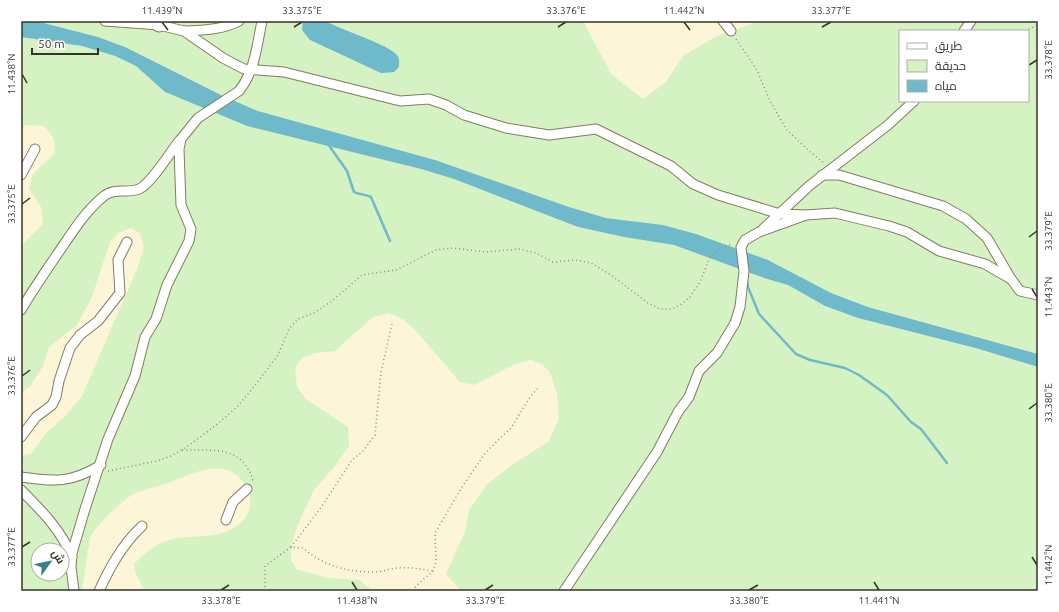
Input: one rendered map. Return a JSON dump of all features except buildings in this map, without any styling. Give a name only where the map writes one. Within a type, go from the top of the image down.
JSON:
[{"type":"street","points":[[105,21],[157,23],[184,31],[223,58],[244,69],[284,72],[400,101],[429,99],[446,104],[464,115],[506,128],[549,135],[596,129],[671,166],[693,184],[758,209],[780,214],[835,214],[890,226],[908,232],[939,251],[985,264],[1011,279]]},
{"type":"street","points":[[184,31],[217,29],[239,21]]},
{"type":"street","points":[[21,310],[71,234],[91,209],[105,195],[118,190],[131,191],[140,188],[153,176],[198,118],[239,91],[251,69],[262,21]]},
{"type":"street","points":[[724,21],[731,31]]},
{"type":"street","points":[[965,30],[971,21]]},
{"type":"street","points":[[759,232],[830,168],[888,125],[913,102]]},
{"type":"street","points":[[74,591],[72,557],[77,532],[101,465],[108,439],[135,376],[145,337],[156,319],[167,285],[189,241],[191,229],[180,205],[179,149],[181,139]]},
{"type":"street","points":[[21,175],[35,149]]},
{"type":"street","points":[[822,175],[839,175],[943,206],[966,219],[987,238],[1011,279],[1020,291],[1038,295]]},
{"type":"street","points":[[564,591],[657,452],[678,412],[689,398],[699,371],[717,353],[735,323],[740,307],[744,271],[741,247],[745,240],[759,232],[806,215]]},
{"type":"street","points":[[21,437],[36,417],[52,405],[56,397],[58,381],[70,348],[80,335],[98,321],[120,293],[118,260],[127,242]]},
{"type":"street","points":[[21,477],[42,480],[68,480],[86,474],[101,465]]},
{"type":"street","points":[[226,520],[233,502],[247,489]]},
{"type":"street","points":[[21,490],[55,526],[65,540],[72,557]]},
{"type":"street","points":[[99,591],[112,562],[129,538],[142,526]]},
{"type":"path","points":[[1027,30],[1038,25]]},
{"type":"path","points":[[731,31],[757,70],[769,99],[786,129],[809,151],[830,168]]},
{"type":"path","points":[[97,475],[114,469],[156,461],[181,450],[215,426],[237,407],[278,355],[289,329],[298,319],[314,313],[332,301],[362,275],[396,270],[436,250],[453,248],[485,252],[519,249],[536,252],[553,262],[575,260],[591,263],[611,275],[648,303],[660,309],[672,309],[682,304],[690,297],[700,282],[710,257],[717,250],[732,244],[741,247]]},
{"type":"path","points":[[265,591],[265,566],[291,547],[320,509],[352,460],[363,451],[375,435],[381,372],[392,324]]},
{"type":"path","points":[[413,591],[416,586],[433,571],[436,562],[435,533],[441,523],[486,452],[511,428],[530,397],[538,388]]},
{"type":"path","points":[[181,450],[225,451],[238,456],[248,467],[253,479],[247,489]]},
{"type":"path","points":[[291,547],[303,548],[316,559],[327,565],[339,568],[374,572],[398,568],[433,571]]},
{"type":"green space","points":[[36,21],[303,21],[399,59],[395,54],[378,43],[325,21],[583,21],[612,75],[643,99],[665,83],[684,55],[717,36],[760,21],[1038,21],[1038,354],[868,307],[831,293],[768,260],[696,234],[663,225],[606,218],[569,207],[435,160],[258,111],[221,95],[125,47],[98,37]]},
{"type":"green space","points":[[21,37],[82,46],[115,56],[136,66],[165,92],[247,126],[421,169],[454,179],[578,227],[624,237],[674,245],[764,278],[788,285],[825,306],[858,318],[979,349],[1038,367],[1038,591],[461,591],[446,574],[465,532],[469,510],[487,484],[512,465],[549,441],[559,418],[557,394],[550,373],[542,364],[531,360],[515,364],[474,385],[460,382],[419,334],[403,319],[389,313],[373,317],[335,351],[316,353],[302,358],[295,368],[297,387],[306,399],[348,427],[349,446],[335,466],[314,490],[297,527],[291,547],[291,560],[296,569],[328,578],[359,580],[373,591],[145,591],[136,574],[134,564],[150,550],[169,540],[220,534],[229,531],[238,526],[247,515],[250,508],[250,497],[248,490],[240,479],[231,472],[221,469],[211,469],[200,471],[131,495],[112,511],[92,534],[82,591],[21,591],[21,457],[32,453],[45,434],[66,415],[82,396],[137,269],[144,247],[140,233],[131,228],[119,233],[110,242],[92,297],[77,325],[49,347],[43,366],[31,385],[21,394],[21,246],[43,224],[41,207],[29,189],[33,174],[55,153],[54,139],[44,126],[27,125],[21,128]]},
{"type":"water","points":[[21,21],[36,21],[98,37],[125,47],[221,95],[258,111],[435,160],[569,207],[606,218],[663,225],[696,234],[768,260],[831,293],[868,307],[1038,354],[1038,367],[979,349],[858,318],[825,306],[788,285],[764,278],[674,245],[624,237],[578,227],[454,179],[421,169],[247,126],[165,92],[136,66],[115,56],[82,46],[21,37]]},
{"type":"water","points":[[303,21],[325,21],[375,42],[392,51],[399,57],[399,67],[394,72],[381,73],[310,40],[302,30]]},
{"type":"waterway","points":[[328,144],[347,171],[354,192],[371,197],[390,241]]},
{"type":"waterway","points":[[747,280],[748,287],[759,314],[796,354],[810,360],[845,368],[859,375],[887,395],[911,422],[921,429],[947,463]]}]
